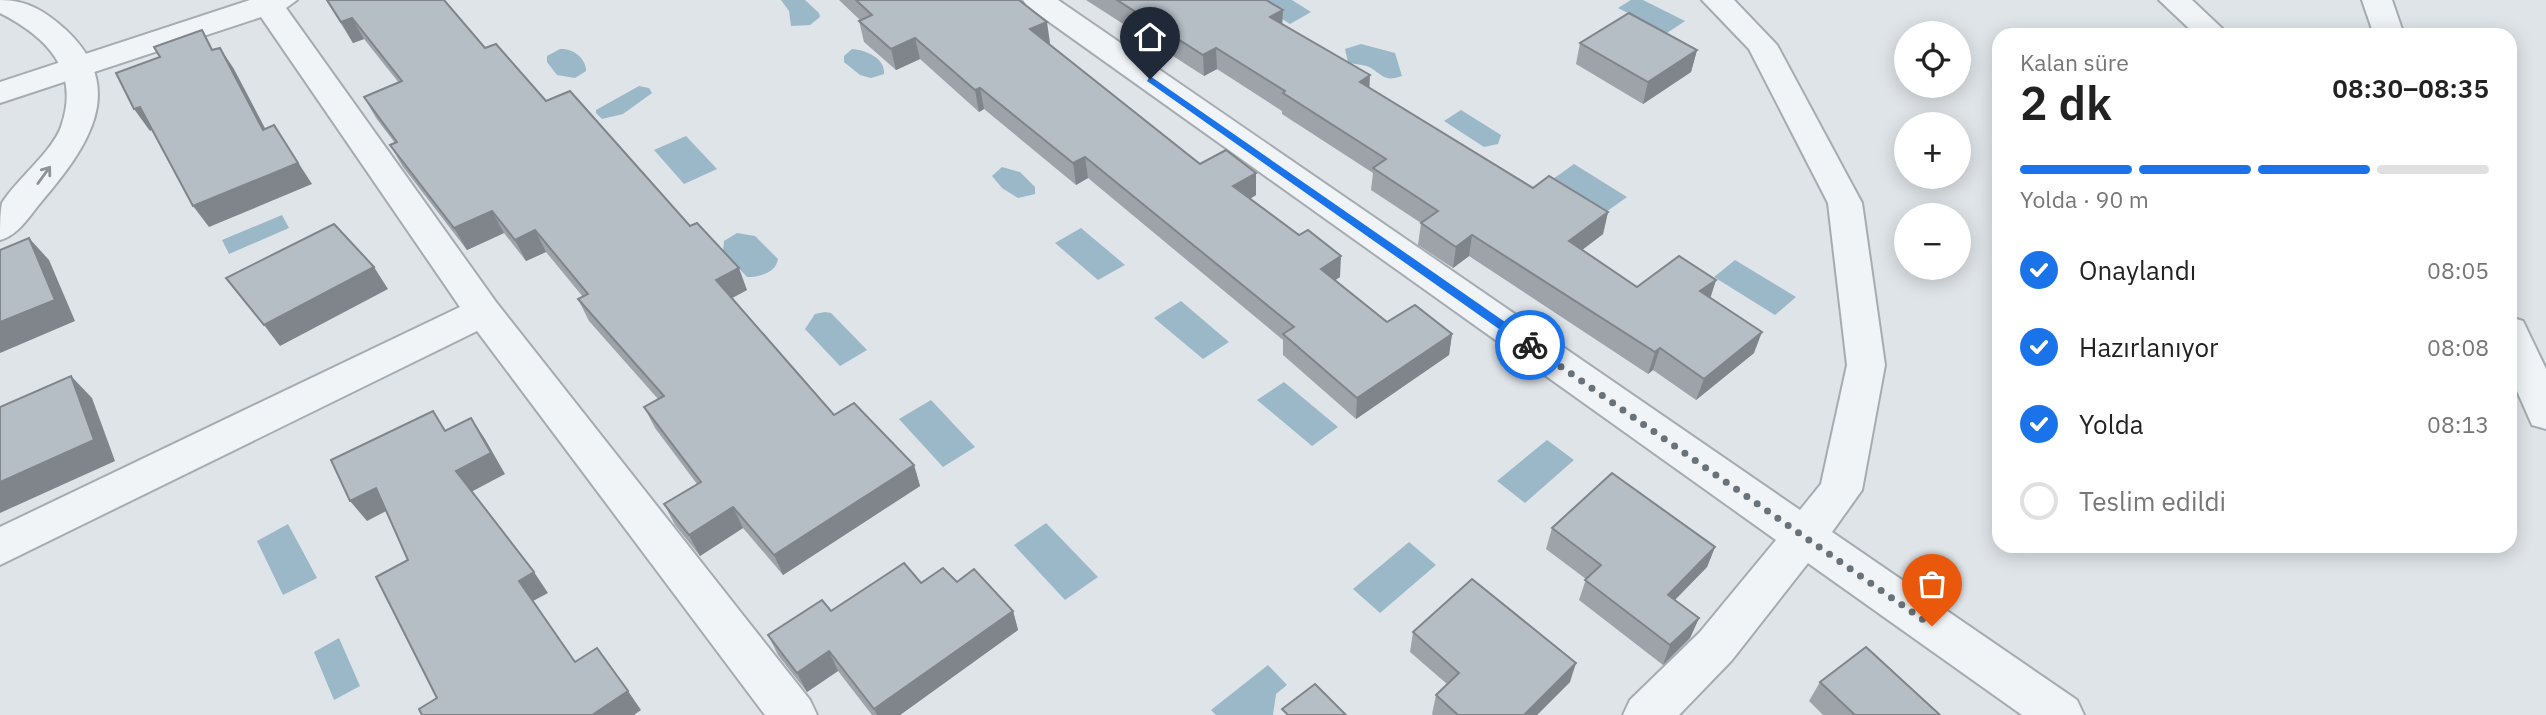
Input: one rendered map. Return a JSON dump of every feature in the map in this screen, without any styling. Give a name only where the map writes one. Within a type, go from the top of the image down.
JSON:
[{"type":"street","points":[[0,93],[72,58],[211,0]]},
{"type":"street","points":[[1038,0],[2060,715]]},
{"type":"street","points":[[1647,715],[1716,646],[1841,490],[1866,365],[1845,203],[1762,44],[1717,0]]},
{"type":"street","points":[[2174,0],[2206,28]]},
{"type":"street","points":[[2377,0],[2387,28]]},
{"type":"street","points":[[0,2],[37,20],[72,58],[83,82],[77,129],[35,187],[0,228]]},
{"type":"street","points":[[0,72],[72,58],[272,2],[483,312],[793,715]]},
{"type":"street","points":[[0,547],[483,312]]},
{"type":"street","points":[[2517,347],[2546,414]]},
{"type":"water","points":[[781,0],[805,0],[820,17],[810,25],[791,26],[789,11]]},
{"type":"water","points":[[1252,0],[1292,0],[1311,12],[1290,24]]},
{"type":"water","points":[[1631,0],[1643,0],[1685,21],[1667,33],[1618,8]]},
{"type":"water","points":[[1361,44],[1395,53],[1402,76],[1388,78],[1369,67],[1348,62],[1345,49]]},
{"type":"water","points":[[560,49],[570,50],[578,55],[584,62],[586,71],[575,78],[557,75],[547,62],[547,56]]},
{"type":"water","points":[[852,49],[878,59],[884,74],[871,78],[860,75],[844,62],[844,56]]},
{"type":"water","points":[[639,86],[649,88],[652,93],[623,114],[602,119],[596,113],[596,110]]},
{"type":"water","points":[[1461,110],[1501,135],[1498,144],[1484,147],[1444,121]]},
{"type":"water","points":[[686,136],[717,169],[684,184],[654,150]]},
{"type":"water","points":[[1574,164],[1627,197],[1606,212],[1553,179]]},
{"type":"water","points":[[1002,167],[1020,172],[1035,187],[1035,194],[1018,198],[1002,188],[992,176]]},
{"type":"water","points":[[282,215],[289,228],[229,254],[222,240]]},
{"type":"water","points":[[1081,228],[1125,265],[1098,280],[1055,243]]},
{"type":"water","points":[[737,233],[755,236],[778,259],[774,268],[762,275],[747,277],[723,251],[724,241]]},
{"type":"water","points":[[1735,260],[1796,297],[1775,315],[1714,277]]},
{"type":"water","points":[[1181,301],[1229,342],[1203,359],[1154,318]]},
{"type":"water","points":[[831,313],[867,350],[840,366],[805,329],[815,314]]},
{"type":"water","points":[[1284,382],[1338,427],[1312,446],[1257,400]]},
{"type":"water","points":[[931,400],[975,447],[943,467],[899,419]]},
{"type":"water","points":[[1547,440],[1574,460],[1525,503],[1497,481]]},
{"type":"water","points":[[1046,523],[1098,577],[1065,600],[1014,545]]},
{"type":"water","points":[[288,524],[317,578],[283,595],[257,541]]},
{"type":"water","points":[[1409,542],[1436,565],[1380,613],[1353,589]]},
{"type":"water","points":[[339,638],[360,686],[334,700],[314,652]]},
{"type":"water","points":[[1268,665],[1287,685],[1276,694],[1273,715],[1216,715],[1211,710]]},
{"type":"building","points":[[327,0],[444,0],[485,48],[496,44],[546,101],[570,91],[690,226],[697,223],[739,268],[716,280],[834,415],[854,403],[914,465],[774,555],[733,507],[689,535],[664,504],[701,482],[644,407],[664,396],[578,299],[588,294],[535,230],[515,240],[492,211],[454,228],[390,145],[397,142],[364,97],[402,81],[352,18],[341,22]]},
{"type":"building","points":[[856,0],[1019,0],[1047,22],[1030,29],[1200,164],[1226,150],[1256,173],[1233,186],[1299,235],[1308,230],[1341,256],[1321,269],[1387,322],[1415,305],[1452,334],[1357,398],[1283,334],[1294,327],[1085,157],[1073,163],[980,88],[975,90],[915,38],[891,49],[859,21],[872,15]]},
{"type":"building","points":[[1117,0],[1266,0],[1283,10],[1270,17],[1370,75],[1360,82],[1533,188],[1549,176],[1608,212],[1569,241],[1637,287],[1679,256],[1716,280],[1700,291],[1762,332],[1704,379],[1660,348],[1655,352],[1472,235],[1456,247],[1421,223],[1438,211],[1373,168],[1386,159],[1216,48],[1203,55]]},
{"type":"building","points":[[1629,13],[1697,50],[1648,82],[1580,43]]},
{"type":"building","points":[[202,30],[212,50],[220,48],[263,130],[274,125],[298,163],[193,206],[140,107],[134,109],[116,73],[160,57],[154,47]]},
{"type":"building","points":[[334,224],[374,267],[264,325],[226,278]]},
{"type":"building","points":[[29,238],[55,300],[0,322],[0,250]]},
{"type":"building","points":[[71,376],[94,440],[0,482],[0,407]]},
{"type":"building","points":[[433,411],[445,431],[471,418],[491,453],[456,471],[534,572],[519,581],[575,662],[597,648],[628,691],[592,715],[422,715],[419,709],[437,698],[376,577],[408,560],[376,488],[350,501],[331,460]]},
{"type":"building","points":[[1612,473],[1715,547],[1668,595],[1699,618],[1670,645],[1585,580],[1601,565],[1552,528]]},
{"type":"building","points":[[904,563],[921,583],[943,568],[957,582],[974,569],[1013,611],[874,709],[829,651],[797,673],[768,635],[822,600],[831,611]]},
{"type":"building","points":[[1472,579],[1576,663],[1524,715],[1458,715],[1436,695],[1459,673],[1413,632]]},
{"type":"building","points":[[1866,647],[1940,715],[1852,715],[1854,714],[1820,682]]},
{"type":"building","points":[[1315,684],[1346,715],[1288,715],[1282,709]]},
{"type":"way so far","points":[[1530,345],[1932,626]]},
{"type":"route","points":[[1150,79],[1530,345]]}]
